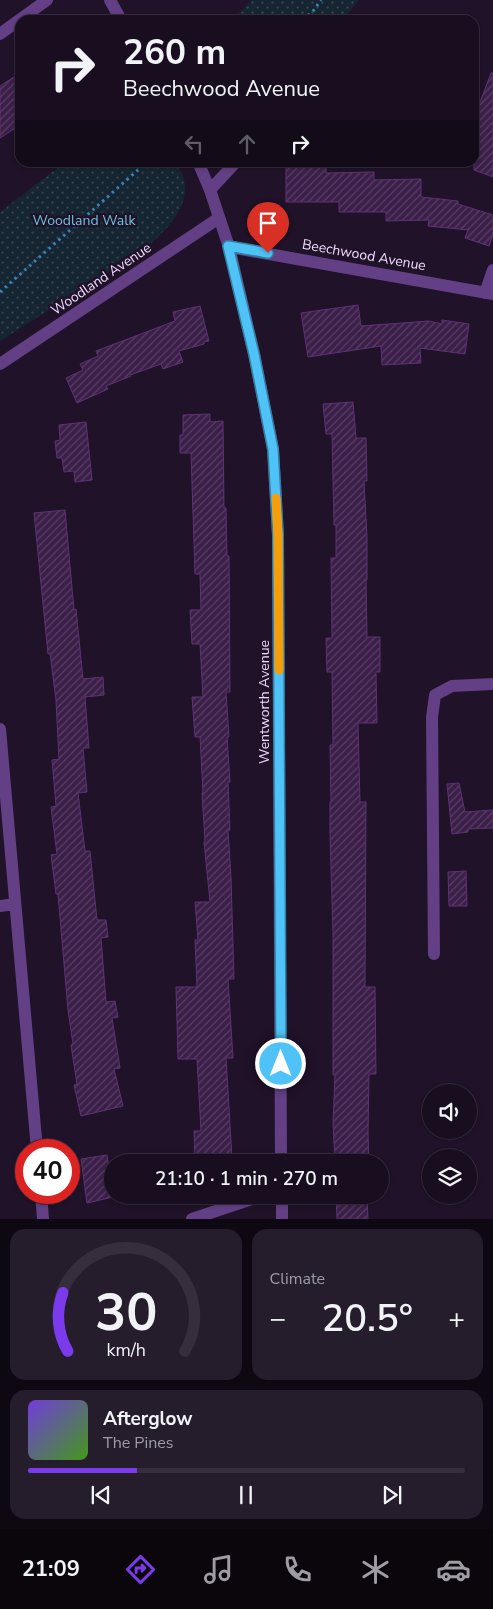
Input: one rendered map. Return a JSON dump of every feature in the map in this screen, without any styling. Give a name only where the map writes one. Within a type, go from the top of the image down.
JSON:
[{"type":"street","points":[[26,15],[47,0]]},
{"type":"street","points":[[110,0],[119,15]]},
{"type":"street","points":[[0,34],[15,23]]},
{"type":"street","points":[[200,167],[210,190],[228,246]]},
{"type":"street","points":[[210,190],[231,167]]},
{"type":"street","name":"Woodland Avenue","points":[[0,364],[219,218]]},
{"type":"street","name":"Beechwood Avenue","points":[[228,246],[489,294]]},
{"type":"street","name":"Wentworth Avenue","points":[[228,246],[254,354],[274,458],[278,535],[281,1154]]},
{"type":"street","points":[[489,294],[493,270]]},
{"type":"street","points":[[434,954],[432,717],[435,695],[452,686],[493,684]]},
{"type":"street","points":[[0,729],[3,796],[15,904],[36,1139]]},
{"type":"street","points":[[0,906],[15,904]]},
{"type":"street","points":[[42,1204],[43,1219]]},
{"type":"street","points":[[192,1219],[237,1204]]},
{"type":"street","points":[[282,1204],[282,1219]]},
{"type":"path","points":[[308,15],[320,0]]},
{"type":"path","points":[[0,292],[141,167]]},
{"type":"green space","points":[[252,0],[359,0],[347,15],[237,15]]},
{"type":"green space","name":"Woodland Walk","points":[[59,167],[177,167],[183,176],[185,188],[184,199],[174,219],[142,251],[0,341],[0,212]]},
{"type":"building","points":[[491,73],[493,73],[493,177],[474,170],[474,167],[479,167],[479,105]]},
{"type":"building","points":[[15,76],[15,128],[0,138],[0,86]]},
{"type":"building","points":[[286,167],[326,167],[326,173],[374,172],[374,180],[421,179],[421,197],[458,201],[458,204],[493,215],[493,234],[489,246],[465,238],[468,230],[428,226],[429,220],[386,221],[386,212],[339,212],[339,202],[286,202]]},
{"type":"building","points":[[358,305],[361,326],[429,321],[442,324],[442,320],[469,324],[465,354],[420,348],[421,363],[382,365],[381,346],[308,357],[301,313]]},
{"type":"building","points":[[200,306],[209,341],[179,351],[183,362],[163,369],[161,364],[130,375],[106,386],[108,389],[77,403],[66,378],[83,370],[80,364],[98,356],[96,351],[175,321],[173,312]]},
{"type":"building","points":[[353,402],[356,438],[366,438],[367,481],[364,481],[367,537],[367,637],[380,637],[380,672],[376,672],[377,723],[358,723],[360,802],[366,802],[365,987],[375,987],[376,1074],[369,1074],[369,1154],[335,1154],[333,935],[330,834],[330,745],[333,745],[332,672],[327,672],[326,638],[332,638],[331,558],[336,558],[336,525],[334,525],[332,434],[326,434],[323,404]]},
{"type":"building","points":[[210,414],[210,422],[223,421],[224,508],[226,508],[227,556],[229,556],[230,692],[226,692],[230,782],[228,782],[230,830],[228,830],[234,979],[228,979],[233,1058],[226,1058],[232,1154],[195,1154],[194,1131],[201,1131],[197,1059],[178,1059],[176,987],[197,987],[195,940],[198,940],[195,902],[210,902],[204,842],[200,737],[195,737],[192,697],[203,697],[200,644],[192,644],[190,610],[201,610],[200,574],[195,574],[191,453],[180,453],[180,435],[183,435],[183,415]]},
{"type":"building","points":[[86,422],[92,480],[75,482],[74,471],[64,472],[62,458],[57,458],[55,441],[60,440],[59,425]]},
{"type":"building","points":[[65,510],[74,610],[76,609],[83,679],[103,677],[104,695],[85,697],[89,748],[83,748],[87,792],[78,793],[85,851],[90,851],[97,920],[106,920],[108,937],[101,938],[106,1002],[115,1001],[118,1017],[112,1018],[120,1068],[114,1069],[123,1106],[81,1116],[74,1085],[77,1084],[71,1045],[73,1044],[68,1010],[58,894],[56,894],[51,855],[57,854],[51,807],[56,806],[52,760],[59,759],[56,700],[50,653],[48,654],[34,513]]},
{"type":"building","points":[[459,783],[465,812],[493,810],[493,828],[468,829],[468,832],[452,834],[447,784]]},
{"type":"building","points":[[466,871],[467,906],[449,906],[448,872]]},
{"type":"building","points":[[104,1155],[104,1199],[87,1203],[81,1159]]},
{"type":"building","points":[[336,1204],[367,1204],[368,1219],[337,1219]]},
{"type":"slow traffic","points":[[276,498],[279,670]]},
{"type":"route","points":[[268,253],[228,246],[254,354],[273,449],[278,535],[281,1064]]}]
